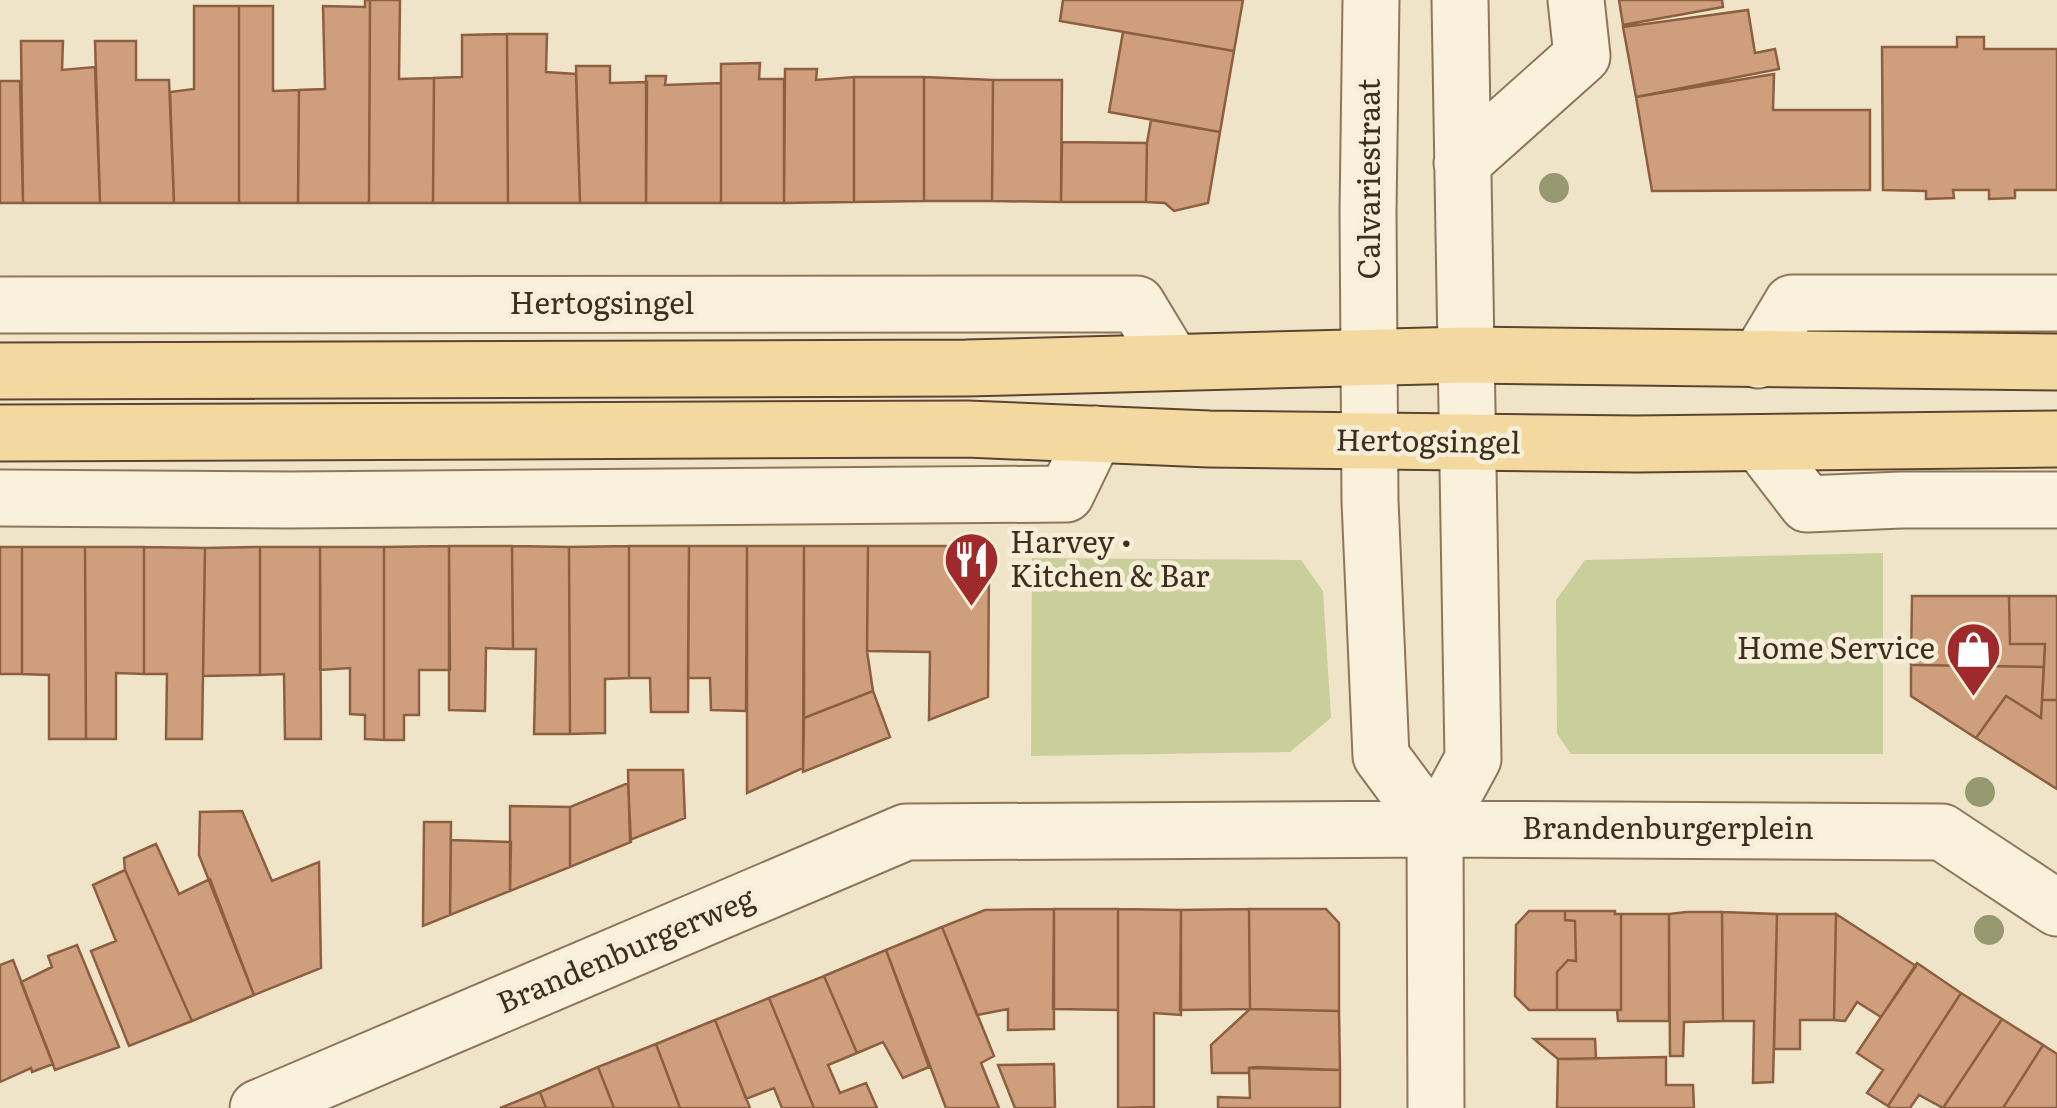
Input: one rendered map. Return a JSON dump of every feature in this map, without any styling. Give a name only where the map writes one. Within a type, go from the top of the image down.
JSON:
[{"type":"main road","points":[[0,370],[966,368],[1466,355],[2057,362]]},
{"type":"main road","name":"Hertogsingel","points":[[0,433],[967,429],[1468,442],[2057,440]]},
{"type":"street","name":"Calvariestraat","points":[[1369,358],[1372,0]]},
{"type":"street","points":[[1436,1108],[1435,828],[1473,759],[1460,0]]},
{"type":"street","points":[[1462,163],[1582,56],[1576,0]]},
{"type":"street","points":[[1758,360],[1792,303],[2057,303]]},
{"type":"street","name":"Hertogsingel","points":[[0,305],[1136,304],[1172,362]]},
{"type":"street","points":[[1369,358],[1370,560],[1381,756],[1435,828]]},
{"type":"street","points":[[0,498],[310,500],[1066,494],[1095,434]]},
{"type":"street","points":[[1761,444],[1807,504],[2057,500]]},
{"type":"street","name":"Brandenburgerplein","points":[[1001,829],[1942,832],[2057,908]]},
{"type":"street","name":"Brandenburgerweg","points":[[258,1108],[906,832],[1001,829]]},
{"type":"green space","points":[[1883,553],[1883,754],[1571,754],[1557,734],[1556,600],[1585,560]]},
{"type":"green space","points":[[1032,558],[1301,560],[1323,591],[1331,718],[1290,752],[1031,756]]},
{"type":"building","points":[[365,0],[370,0],[369,203],[298,203],[299,90],[325,89],[323,6],[365,7]]},
{"type":"building","points":[[370,0],[400,0],[399,79],[434,78],[433,203],[369,203]]},
{"type":"building","points":[[1063,0],[1243,0],[1234,51],[1060,21]]},
{"type":"building","points":[[1619,0],[1722,0],[1723,7],[1623,25]]},
{"type":"building","points":[[194,6],[239,6],[239,203],[174,203],[170,92],[194,89]]},
{"type":"building","points":[[239,6],[273,6],[273,91],[299,90],[298,203],[239,203]]},
{"type":"building","points":[[1748,10],[1755,53],[1775,49],[1779,69],[1636,97],[1623,27]]},
{"type":"building","points":[[1123,32],[1234,51],[1220,132],[1109,112]]},
{"type":"building","points":[[507,34],[547,34],[546,72],[576,74],[580,203],[508,203]]},
{"type":"building","points":[[507,34],[508,203],[433,203],[434,78],[462,77],[462,35]]},
{"type":"building","points":[[1957,37],[1984,37],[1984,49],[2057,49],[2057,190],[2015,190],[2015,198],[1989,199],[1989,190],[1953,190],[1954,198],[1926,199],[1926,191],[1883,190],[1882,47],[1957,47]]},
{"type":"building","points":[[21,41],[63,41],[62,70],[95,67],[100,203],[23,203]]},
{"type":"building","points":[[95,41],[136,41],[136,80],[169,80],[174,203],[100,203]]},
{"type":"building","points":[[760,63],[759,79],[784,79],[784,203],[721,203],[721,64]]},
{"type":"building","points":[[576,66],[610,66],[610,83],[647,82],[646,203],[580,203]]},
{"type":"building","points":[[785,69],[817,69],[816,80],[854,77],[854,202],[784,203]]},
{"type":"building","points":[[1774,74],[1773,110],[1870,110],[1870,190],[1652,191],[1636,97]]},
{"type":"building","points":[[646,76],[666,76],[665,85],[721,83],[721,203],[646,203]]},
{"type":"building","points":[[854,77],[924,77],[924,201],[854,202]]},
{"type":"building","points":[[924,77],[993,80],[992,201],[924,201]]},
{"type":"building","points":[[993,80],[1062,80],[1061,202],[992,201]]},
{"type":"building","points":[[0,81],[20,81],[23,203],[0,203]]},
{"type":"building","points":[[1151,120],[1220,132],[1208,203],[1174,211],[1165,203],[1146,202]]},
{"type":"building","points":[[1062,142],[1147,143],[1146,202],[1061,202]]},
{"type":"building","points":[[449,546],[512,546],[513,649],[486,648],[485,711],[449,710]]},
{"type":"building","points":[[449,546],[450,670],[419,670],[419,715],[404,715],[404,740],[384,740],[384,547]]},
{"type":"building","points":[[512,546],[569,547],[570,734],[534,734],[536,649],[513,649]]},
{"type":"building","points":[[629,546],[629,678],[605,679],[605,733],[570,734],[569,547]]},
{"type":"building","points":[[629,546],[689,546],[688,712],[651,712],[650,678],[629,678]]},
{"type":"building","points":[[689,546],[747,546],[746,711],[711,710],[710,678],[688,678]]},
{"type":"building","points":[[747,546],[804,546],[803,768],[747,793]]},
{"type":"building","points":[[804,546],[868,546],[867,651],[873,691],[804,718]]},
{"type":"building","points":[[868,546],[970,546],[989,565],[988,697],[929,720],[930,652],[867,651]]},
{"type":"building","points":[[0,547],[22,547],[22,674],[0,674]]},
{"type":"building","points":[[22,547],[85,547],[86,739],[49,739],[49,675],[22,674]]},
{"type":"building","points":[[85,547],[144,547],[144,674],[116,673],[116,739],[86,739]]},
{"type":"building","points":[[144,547],[205,548],[202,739],[166,739],[167,674],[144,674]]},
{"type":"building","points":[[260,547],[260,675],[203,676],[205,548]]},
{"type":"building","points":[[260,547],[320,547],[321,739],[285,739],[284,674],[260,675]]},
{"type":"building","points":[[320,547],[384,547],[384,740],[365,739],[365,715],[350,714],[350,668],[320,670]]},
{"type":"building","points":[[1912,596],[2009,596],[2010,644],[2045,644],[2044,667],[1911,665]]},
{"type":"building","points":[[2009,596],[2057,596],[2057,700],[2042,700],[2045,644],[2010,644]]},
{"type":"building","points":[[1911,665],[2044,667],[2041,718],[2006,696],[1976,738],[1911,696]]},
{"type":"building","points":[[873,691],[890,737],[803,772],[804,718]]},
{"type":"building","points":[[2006,696],[2041,718],[2042,700],[2057,700],[2057,789],[1976,738]]},
{"type":"building","points":[[628,770],[683,770],[685,818],[630,840]]},
{"type":"building","points":[[628,783],[631,842],[570,867],[570,807]]},
{"type":"building","points":[[510,806],[570,807],[570,867],[510,891]]},
{"type":"building","points":[[242,811],[272,881],[319,862],[321,968],[254,995],[199,855],[200,812]]},
{"type":"building","points":[[424,822],[451,822],[450,915],[423,926]]},
{"type":"building","points":[[451,840],[511,842],[510,891],[450,915]]},
{"type":"building","points":[[156,844],[179,894],[210,879],[254,995],[192,1021],[125,870],[124,858]]},
{"type":"building","points":[[125,870],[192,1021],[129,1046],[91,951],[116,941],[93,885]]},
{"type":"building","points":[[1054,909],[1118,909],[1118,1010],[1053,1009]]},
{"type":"building","points":[[1054,909],[1054,1029],[1008,1030],[1008,1009],[977,1015],[942,927],[985,910]]},
{"type":"building","points":[[1118,909],[1181,910],[1181,1015],[1154,1013],[1154,1107],[1118,1108]]},
{"type":"building","points":[[1249,909],[1326,909],[1339,923],[1339,1011],[1250,1009]]},
{"type":"building","points":[[1249,909],[1250,1009],[1180,1010],[1181,910]]},
{"type":"building","points":[[1529,911],[1565,911],[1565,920],[1575,921],[1576,961],[1568,960],[1557,972],[1557,1010],[1529,1010],[1515,996],[1516,925]]},
{"type":"building","points":[[1565,911],[1621,914],[1621,1010],[1557,1010],[1557,972],[1568,960],[1576,961],[1575,921],[1565,920]]},
{"type":"building","points":[[1722,912],[1723,1021],[1684,1022],[1683,1056],[1670,1056],[1669,914]]},
{"type":"building","points":[[1722,912],[1777,914],[1773,1082],[1753,1083],[1754,1021],[1723,1021]]},
{"type":"building","points":[[1621,914],[1669,914],[1669,1021],[1618,1021]]},
{"type":"building","points":[[1777,914],[1836,914],[1834,1020],[1800,1020],[1800,1049],[1774,1049]]},
{"type":"building","points":[[1836,914],[1916,966],[1881,1017],[1857,1002],[1845,1021],[1834,1020]]},
{"type":"building","points":[[942,927],[994,1056],[981,1063],[999,1108],[946,1108],[886,950]]},
{"type":"building","points":[[77,945],[119,1047],[55,1070],[21,982],[52,967],[48,956]]},
{"type":"building","points":[[886,950],[929,1067],[903,1078],[883,1042],[857,1053],[824,976]]},
{"type":"building","points":[[13,960],[53,1064],[32,1072],[31,1068],[0,1082],[0,965]]},
{"type":"building","points":[[1917,963],[1961,993],[1888,1106],[1867,1093],[1883,1070],[1857,1053]]},
{"type":"building","points":[[824,976],[857,1053],[828,1065],[840,1093],[866,1083],[877,1108],[814,1108],[769,998]]},
{"type":"building","points":[[1961,993],[2002,1019],[1943,1108],[1919,1095],[1910,1108],[1891,1108],[1888,1106]]},
{"type":"building","points":[[769,998],[814,1108],[782,1108],[774,1088],[746,1099],[715,1020]]},
{"type":"building","points":[[1250,1009],[1339,1011],[1340,1070],[1257,1067],[1249,1068],[1249,1073],[1212,1073],[1211,1045]]},
{"type":"building","points":[[2002,1019],[2043,1045],[2003,1108],[1943,1108]]},
{"type":"building","points":[[715,1020],[750,1108],[680,1108],[656,1044]]},
{"type":"building","points":[[1534,1039],[1595,1039],[1596,1059],[1558,1059]]},
{"type":"building","points":[[656,1044],[680,1108],[614,1108],[598,1067]]},
{"type":"building","points":[[2043,1045],[2057,1054],[2057,1108],[2003,1108]]},
{"type":"building","points":[[1666,1057],[1666,1085],[1693,1085],[1694,1108],[1557,1108],[1558,1059]]},
{"type":"building","points":[[1054,1064],[1055,1108],[1015,1108],[998,1065]]},
{"type":"building","points":[[598,1067],[614,1108],[546,1108],[540,1092]]},
{"type":"building","points":[[1249,1068],[1340,1070],[1340,1108],[1218,1108],[1218,1097],[1250,1098]]},
{"type":"building","points":[[540,1092],[546,1108],[500,1108]]},
{"type":"place","name":"Harvey • Kitchen & Bar","points":[[971,609]]},
{"type":"place","name":"Home Service","points":[[1974,698]]}]
